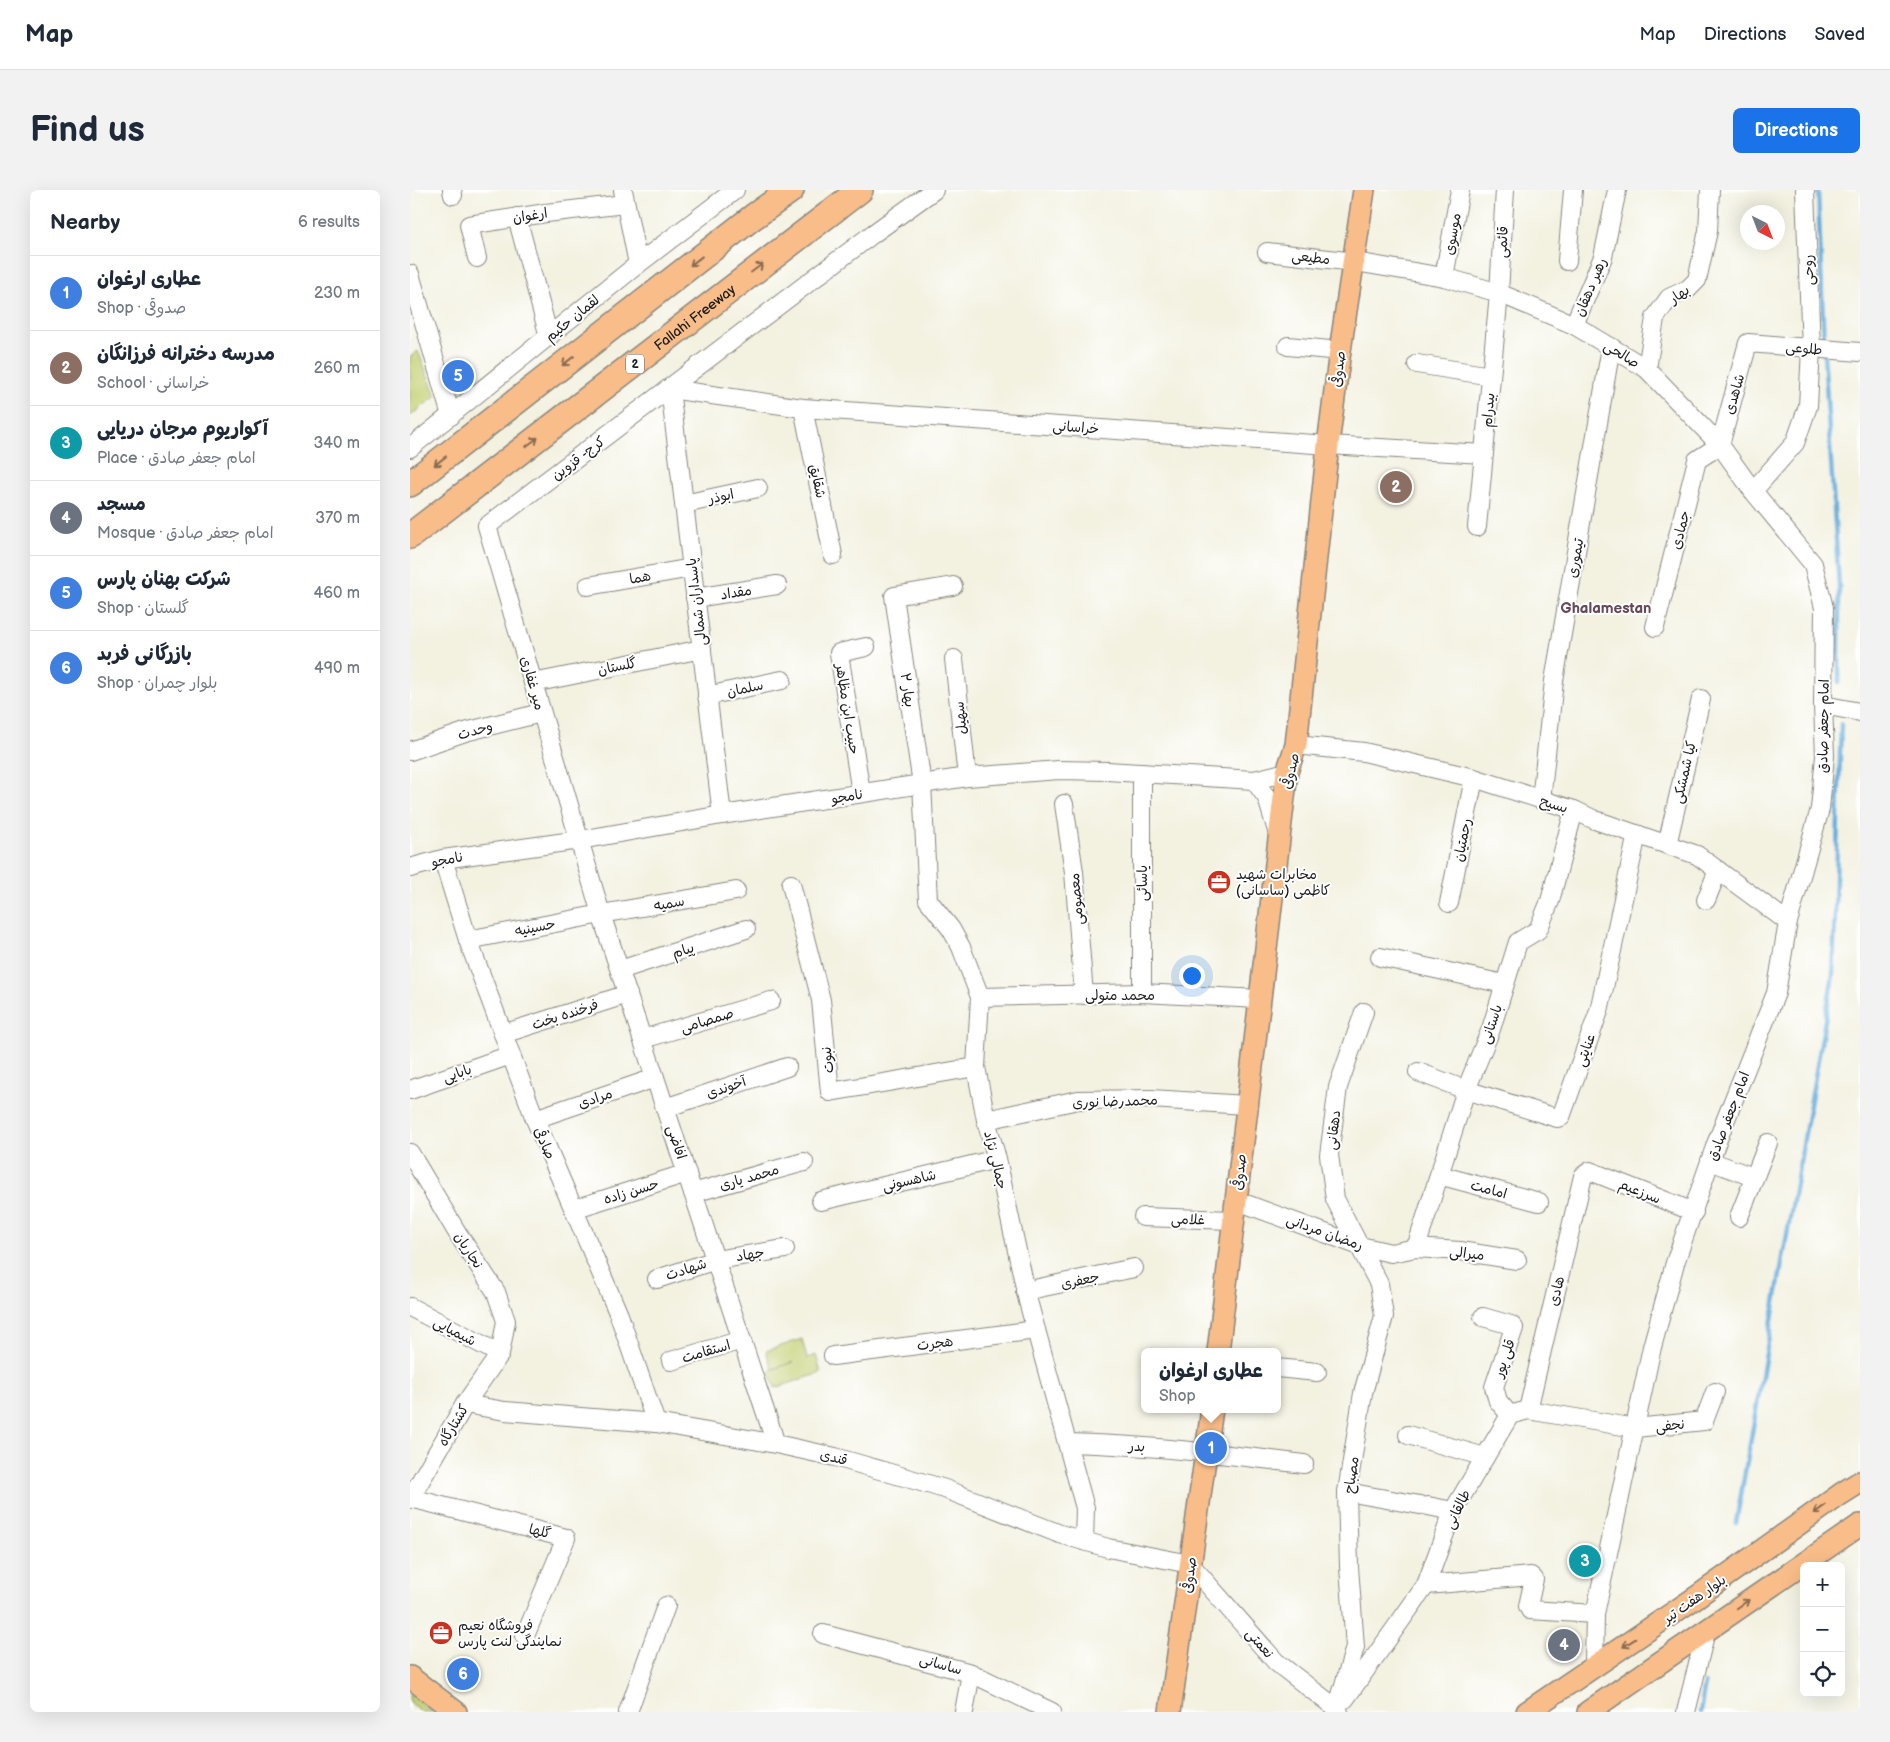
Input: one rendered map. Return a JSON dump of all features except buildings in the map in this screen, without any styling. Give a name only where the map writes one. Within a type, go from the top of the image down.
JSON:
[{"type":"highway","points":[[410,484],[753,217],[791,190]]},
{"type":"highway","name":"Fallahi Freeway","points":[[410,536],[860,190]]},
{"type":"main road","name":"صدوقی","points":[[1218,1348],[1287,772],[1296,745],[1328,445],[1364,190]]},
{"type":"main road","points":[[410,550],[502,464]]},
{"type":"main road","name":"صدوقی","points":[[1170,1712],[1212,1413]]},
{"type":"main road","name":"بلوار هفت تیر","points":[[1527,1712],[1696,1598],[1860,1482]]},
{"type":"main road","points":[[1588,1712],[1860,1525]]},
{"type":"main road","points":[[1696,1598],[1691,1611],[1701,1623],[1709,1628]]},
{"type":"main road","points":[[1661,1622],[1673,1622],[1681,1628],[1683,1637],[1679,1649]]},
{"type":"main road","points":[[410,1676],[456,1712]]},
{"type":"street","name":"لقمان حکیم","points":[[410,448],[638,264],[734,190]]},
{"type":"street","name":"کرج- قزوین","points":[[487,526],[874,233],[934,190]]},
{"type":"street","name":"موسوی","points":[[1444,277],[1460,190]]},
{"type":"street","name":"قائمی","points":[[1499,293],[1505,190]]},
{"type":"street","points":[[1567,261],[1573,190]]},
{"type":"street","name":"رهبر دهقان","points":[[1574,325],[1603,258],[1617,190]]},
{"type":"street","name":"بهار","points":[[1647,369],[1655,318],[1669,298],[1688,289],[1697,280],[1708,231],[1710,190]]},
{"type":"street","name":"روحی","points":[[1753,491],[1795,443],[1808,406],[1811,349],[1805,190]]},
{"type":"street","points":[[624,197],[638,264]]},
{"type":"street","name":"ارغوان","points":[[477,258],[469,225],[624,197]]},
{"type":"street","points":[[517,217],[549,337]]},
{"type":"street","name":"مطیعی","points":[[1267,252],[1354,262]]},
{"type":"street","name":"صالحی","points":[[1354,262],[1444,277],[1499,293],[1574,325],[1647,369],[1720,445],[1753,491],[1813,564]]},
{"type":"street","points":[[410,274],[451,416]]},
{"type":"street","name":"بیدرام","points":[[1477,527],[1499,293]]},
{"type":"street","name":"طلوعی","points":[[1748,343],[1854,352]]},
{"type":"street","name":"شاهدی","points":[[1720,445],[1748,343]]},
{"type":"street","points":[[1288,346],[1340,352]]},
{"type":"street","name":"تیموری","points":[[1542,800],[1554,681],[1611,347]]},
{"type":"street","points":[[1417,364],[1491,376]]},
{"type":"street","name":"خراسانی","points":[[670,389],[803,408],[1328,445],[1484,454]]},
{"type":"street","name":"پاسداران شمالی","points":[[670,389],[722,815]]},
{"type":"street","name":"شقایق","points":[[803,408],[833,555]]},
{"type":"street","name":"جمادی","points":[[1655,626],[1697,460],[1720,445]]},
{"type":"street","name":"ابوذر","points":[[684,504],[758,488]]},
{"type":"street","name":"میر غفاری","points":[[487,526],[580,840]]},
{"type":"street","name":"امام جعفر صادق","points":[[1594,1666],[1595,1614],[1652,1347],[1675,1263],[1710,1161],[1776,993],[1788,922],[1820,809],[1825,756],[1823,705],[1824,608],[1813,564]]},
{"type":"street","name":"هما","points":[[588,586],[692,568]]},
{"type":"street","name":"مقداد","points":[[695,598],[776,585]]},
{"type":"street","name":"بهار ۲","points":[[922,784],[894,596],[953,586]]},
{"type":"street","name":"حبیب ابن مظاهر","points":[[861,794],[840,653],[866,647]]},
{"type":"street","name":"گلستان","points":[[533,683],[702,649]]},
{"type":"street","name":"سهیل","points":[[954,658],[967,777]]},
{"type":"street","name":"سلمان","points":[[707,696],[782,680]]},
{"type":"street","name":"کیا شمشکی","points":[[1668,845],[1701,699]]},
{"type":"street","points":[[1823,705],[1860,712]]},
{"type":"street","name":"وحدت","points":[[410,751],[465,732],[541,713]]},
{"type":"street","name":"بسیح","points":[[1296,745],[1364,752],[1474,778],[1574,810],[1595,820],[1697,855],[1788,922]]},
{"type":"street","name":"نامجو","points":[[410,868],[442,859],[580,840],[722,815],[967,777],[1059,770],[1254,780],[1287,772]]},
{"type":"street","name":"یاسائی","points":[[1142,773],[1142,993]]},
{"type":"street","name":"رحمتیان","points":[[1449,903],[1474,778]]},
{"type":"street","points":[[1254,780],[1267,798],[1279,838]]},
{"type":"street","name":"جمالی نژاد","points":[[922,784],[928,900],[951,929],[961,947],[980,997],[976,1067],[986,1120],[998,1159],[1026,1291],[1085,1508],[1084,1541]]},
{"type":"street","name":"معصومی","points":[[1064,804],[1074,872],[1084,995]]},
{"type":"street","name":"باستانی","points":[[1416,1248],[1466,1090],[1491,1029],[1518,942],[1538,930],[1550,901],[1574,810]]},
{"type":"street","name":"عنایتی","points":[[1418,1072],[1466,1090],[1557,1118],[1564,1114],[1599,1011],[1637,834]]},
{"type":"street","name":"افاضی","points":[[580,840],[655,1078],[776,1444]]},
{"type":"street","name":"صادقی","points":[[442,859],[468,940],[535,1119],[620,1315],[656,1423]]},
{"type":"street","points":[[1706,900],[1718,870]]},
{"type":"street","name":"نبوت","points":[[791,884],[821,1000],[830,1092],[976,1067]]},
{"type":"street","name":"سمیه","points":[[602,914],[736,891]]},
{"type":"street","name":"حسینیه","points":[[468,940],[602,914]]},
{"type":"street","name":"پیام","points":[[620,970],[746,929]]},
{"type":"street","points":[[1380,957],[1504,984]]},
{"type":"street","name":"محمد متولی","points":[[980,997],[1142,993],[1259,999]]},
{"type":"street","name":"فرخنده بخت","points":[[503,1034],[628,994]]},
{"type":"street","name":"صمصامی","points":[[643,1040],[771,1001]]},
{"type":"street","name":"دهقانی","points":[[1360,1246],[1335,1198],[1329,1154],[1338,1087],[1364,1012]]},
{"type":"street","name":"بابایی","points":[[410,1090],[505,1057]]},
{"type":"street","name":"آخوندی","points":[[665,1108],[787,1066]]},
{"type":"street","name":"مرادی","points":[[535,1119],[655,1078]]},
{"type":"street","name":"محمدرضا نوری","points":[[986,1120],[1078,1100],[1151,1099],[1246,1105]]},
{"type":"street","points":[[1739,1216],[1768,1143]]},
{"type":"street","name":"نجاریان","points":[[410,1152],[458,1234],[496,1292],[506,1321],[500,1354]]},
{"type":"street","name":"شاهسونی","points":[[820,1201],[998,1159]]},
{"type":"street","points":[[1710,1161],[1754,1177]]},
{"type":"street","name":"محمد یاری","points":[[693,1193],[804,1162]]},
{"type":"street","name":"سرزعیم","points":[[1586,1172],[1590,1171],[1694,1212]]},
{"type":"street","name":"هادی","points":[[1528,1410],[1583,1176],[1586,1172]]},
{"type":"street","name":"حسن زاده","points":[[574,1208],[687,1173]]},
{"type":"street","name":"امامت","points":[[1439,1175],[1540,1202]]},
{"type":"street","name":"رمضان مردانی","points":[[1234,1210],[1391,1253],[1416,1248]]},
{"type":"street","name":"غلامی","points":[[1143,1218],[1234,1210]]},
{"type":"street","name":"مصباح","points":[[1338,1711],[1355,1647],[1349,1568],[1347,1492],[1364,1393],[1384,1316],[1379,1284],[1360,1246]]},
{"type":"street","name":"میرالی","points":[[1416,1248],[1460,1251],[1517,1260]]},
{"type":"street","name":"جهاد","points":[[716,1260],[785,1249]]},
{"type":"street","name":"شهادت","points":[[656,1279],[716,1260]]},
{"type":"street","name":"جعفری","points":[[1026,1291],[1134,1268]]},
{"type":"street","name":"شیمیایی","points":[[410,1307],[500,1354]]},
{"type":"street","name":"قلی پور","points":[[1483,1317],[1511,1325],[1514,1328],[1494,1387],[1498,1401],[1510,1415]]},
{"type":"street","name":"هجرت","points":[[833,1356],[1036,1330]]},
{"type":"street","name":"استقامت","points":[[671,1361],[742,1340]]},
{"type":"street","name":"کشتارگاه","points":[[410,1498],[465,1404],[500,1354]]},
{"type":"street","points":[[1281,1368],[1317,1372]]},
{"type":"street","name":"نجفی","points":[[1635,1428],[1704,1421],[1715,1392]]},
{"type":"street","name":"قندی","points":[[465,1404],[505,1411],[656,1423],[776,1444],[836,1457],[945,1489],[1060,1534],[1108,1548],[1190,1564]]},
{"type":"street","points":[[1510,1415],[1528,1410],[1635,1428]]},
{"type":"street","name":"طالقانی","points":[[1338,1711],[1426,1585],[1453,1510],[1510,1415]]},
{"type":"street","points":[[1408,1436],[1485,1456]]},
{"type":"street","name":"بدر","points":[[1068,1443],[1207,1451],[1304,1464]]},
{"type":"street","points":[[1347,1492],[1453,1510]]},
{"type":"street","name":"گلها","points":[[410,1498],[566,1538],[525,1636]]},
{"type":"street","name":"نعمتی","points":[[1190,1564],[1276,1662],[1338,1711]]},
{"type":"street","points":[[1426,1585],[1531,1576],[1534,1579],[1528,1606],[1530,1610],[1595,1614]]},
{"type":"street","points":[[628,1712],[666,1606]]},
{"type":"street","points":[[1686,1712],[1709,1628]]},
{"type":"street","name":"ساسانی","points":[[824,1634],[971,1673],[1052,1712]]},
{"type":"street","points":[[964,1712],[971,1673]]},
{"type":"green space","points":[[418,351],[436,396],[410,416],[410,357]]},
{"type":"green space","points":[[802,1339],[807,1358],[816,1355],[821,1373],[775,1388],[769,1371],[793,1362],[772,1369],[766,1351]]},
{"type":"green space","points":[[410,1694],[433,1712],[422,1712],[410,1703]]},
{"type":"waterway","points":[[1818,190],[1824,346]]},
{"type":"waterway","points":[[1824,353],[1839,586],[1839,682]]},
{"type":"waterway","points":[[1736,1523],[1833,975],[1841,724]]},
{"type":"waterway","points":[[1700,1712],[1705,1684]]},
{"type":"place","name":"شرکت بهنان پارس","points":[[458,376]]},
{"type":"place","name":"مدرسه دخترانه فرزانگان","points":[[1396,487]]},
{"type":"place","name":"مخابرات شهید کاظمی (ساسانی)","points":[[1219,882]]},
{"type":"place","name":"عطاری ارغوان","points":[[1211,1448]]},
{"type":"place","name":"آکواریوم مرجان دریایی","points":[[1585,1561]]},
{"type":"place","name":"فروشگاه نعیم نمایندگی لنت پارس","points":[[441,1633]]},
{"type":"place","name":"مسجد","points":[[1564,1645]]},
{"type":"place","name":"بازرگانی فربد","points":[[463,1674]]},
{"type":"district","name":"Ghalamestan","points":[[1606,608]]}]
